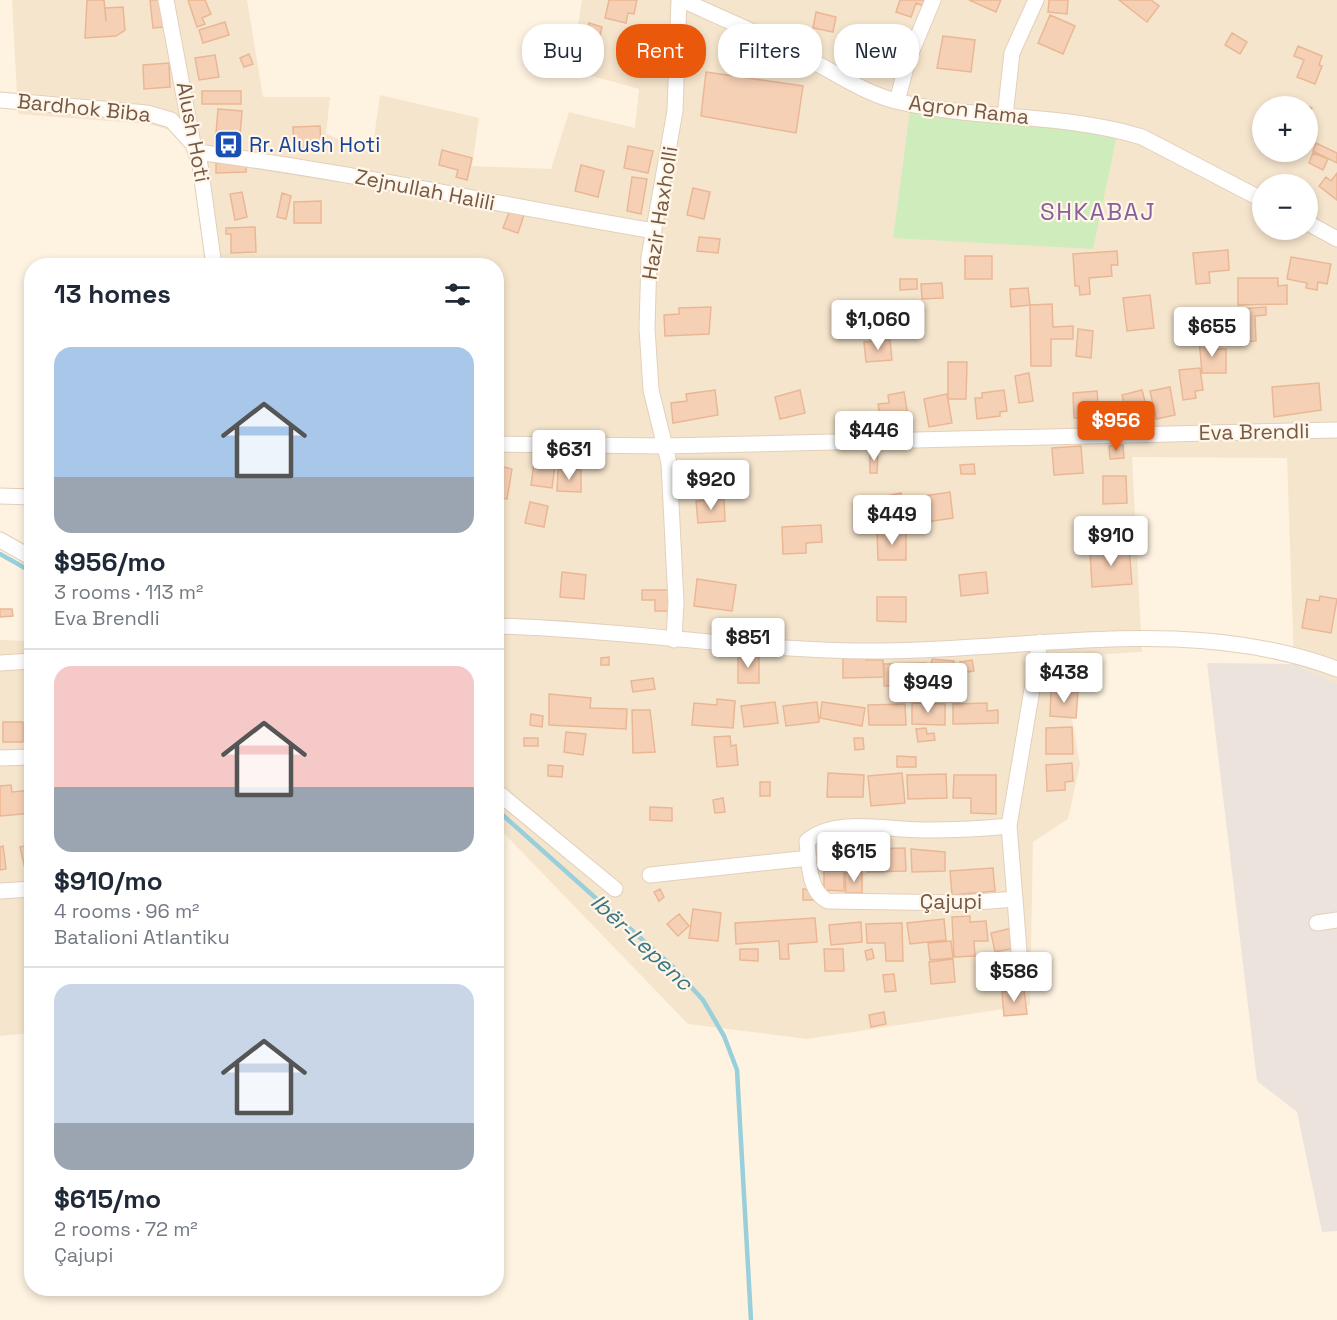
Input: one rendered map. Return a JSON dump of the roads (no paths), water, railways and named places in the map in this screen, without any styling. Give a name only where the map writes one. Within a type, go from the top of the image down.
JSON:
[{"type":"street","name":"Alush Hoti","points":[[166,0],[195,148],[213,258]]},
{"type":"street","name":"Agron Rama","points":[[680,0],[766,37],[866,90],[897,101],[1095,126],[1142,137],[1252,194]]},
{"type":"street","name":"Hazir Haxholli","points":[[674,640],[676,602],[666,446],[657,415],[649,366],[649,257],[675,111],[680,0]]},
{"type":"street","points":[[897,101],[908,60],[933,0]]},
{"type":"street","points":[[1005,116],[1012,53],[1036,0]]},
{"type":"street","name":"Bardhok Biba","points":[[0,100],[147,113],[171,120],[195,148]]},
{"type":"street","name":"Zejnullah Halili","points":[[195,148],[297,165],[511,207],[654,231]]},
{"type":"street","points":[[1318,229],[1337,239]]},
{"type":"street","name":"Eva Brendli","points":[[504,444],[666,446],[1337,430]]},
{"type":"street","points":[[0,496],[24,497]]},
{"type":"street","points":[[0,540],[24,554]]},
{"type":"street","points":[[504,626],[569,628],[674,640],[881,651],[1120,638],[1207,642],[1284,653],[1337,669]]},
{"type":"street","points":[[1018,974],[1019,951],[1009,826],[1040,642]]},
{"type":"street","points":[[0,663],[24,662]]},
{"type":"street","points":[[0,758],[24,757]]},
{"type":"street","points":[[504,798],[615,889]]},
{"type":"street","points":[[781,861],[807,841],[825,831],[842,828],[956,830],[1009,826]]},
{"type":"street","name":"Çajupi","points":[[807,841],[808,858],[816,892],[828,902],[965,903],[1015,898]]},
{"type":"street","points":[[651,875],[808,858]]},
{"type":"street","points":[[0,891],[24,890]]},
{"type":"street","points":[[1317,923],[1337,920]]},
{"type":"waterway","name":"Ibër-Lepenc","points":[[0,554],[24,568]]},
{"type":"waterway","name":"Ibër-Lepenc","points":[[504,816],[674,968],[703,1000],[724,1036],[737,1070],[751,1320]]},
{"type":"place","name":"Rr. Alush Hoti","points":[[228,145]]},
{"type":"district","name":"SHKABAJ","points":[[1098,212]]}]
